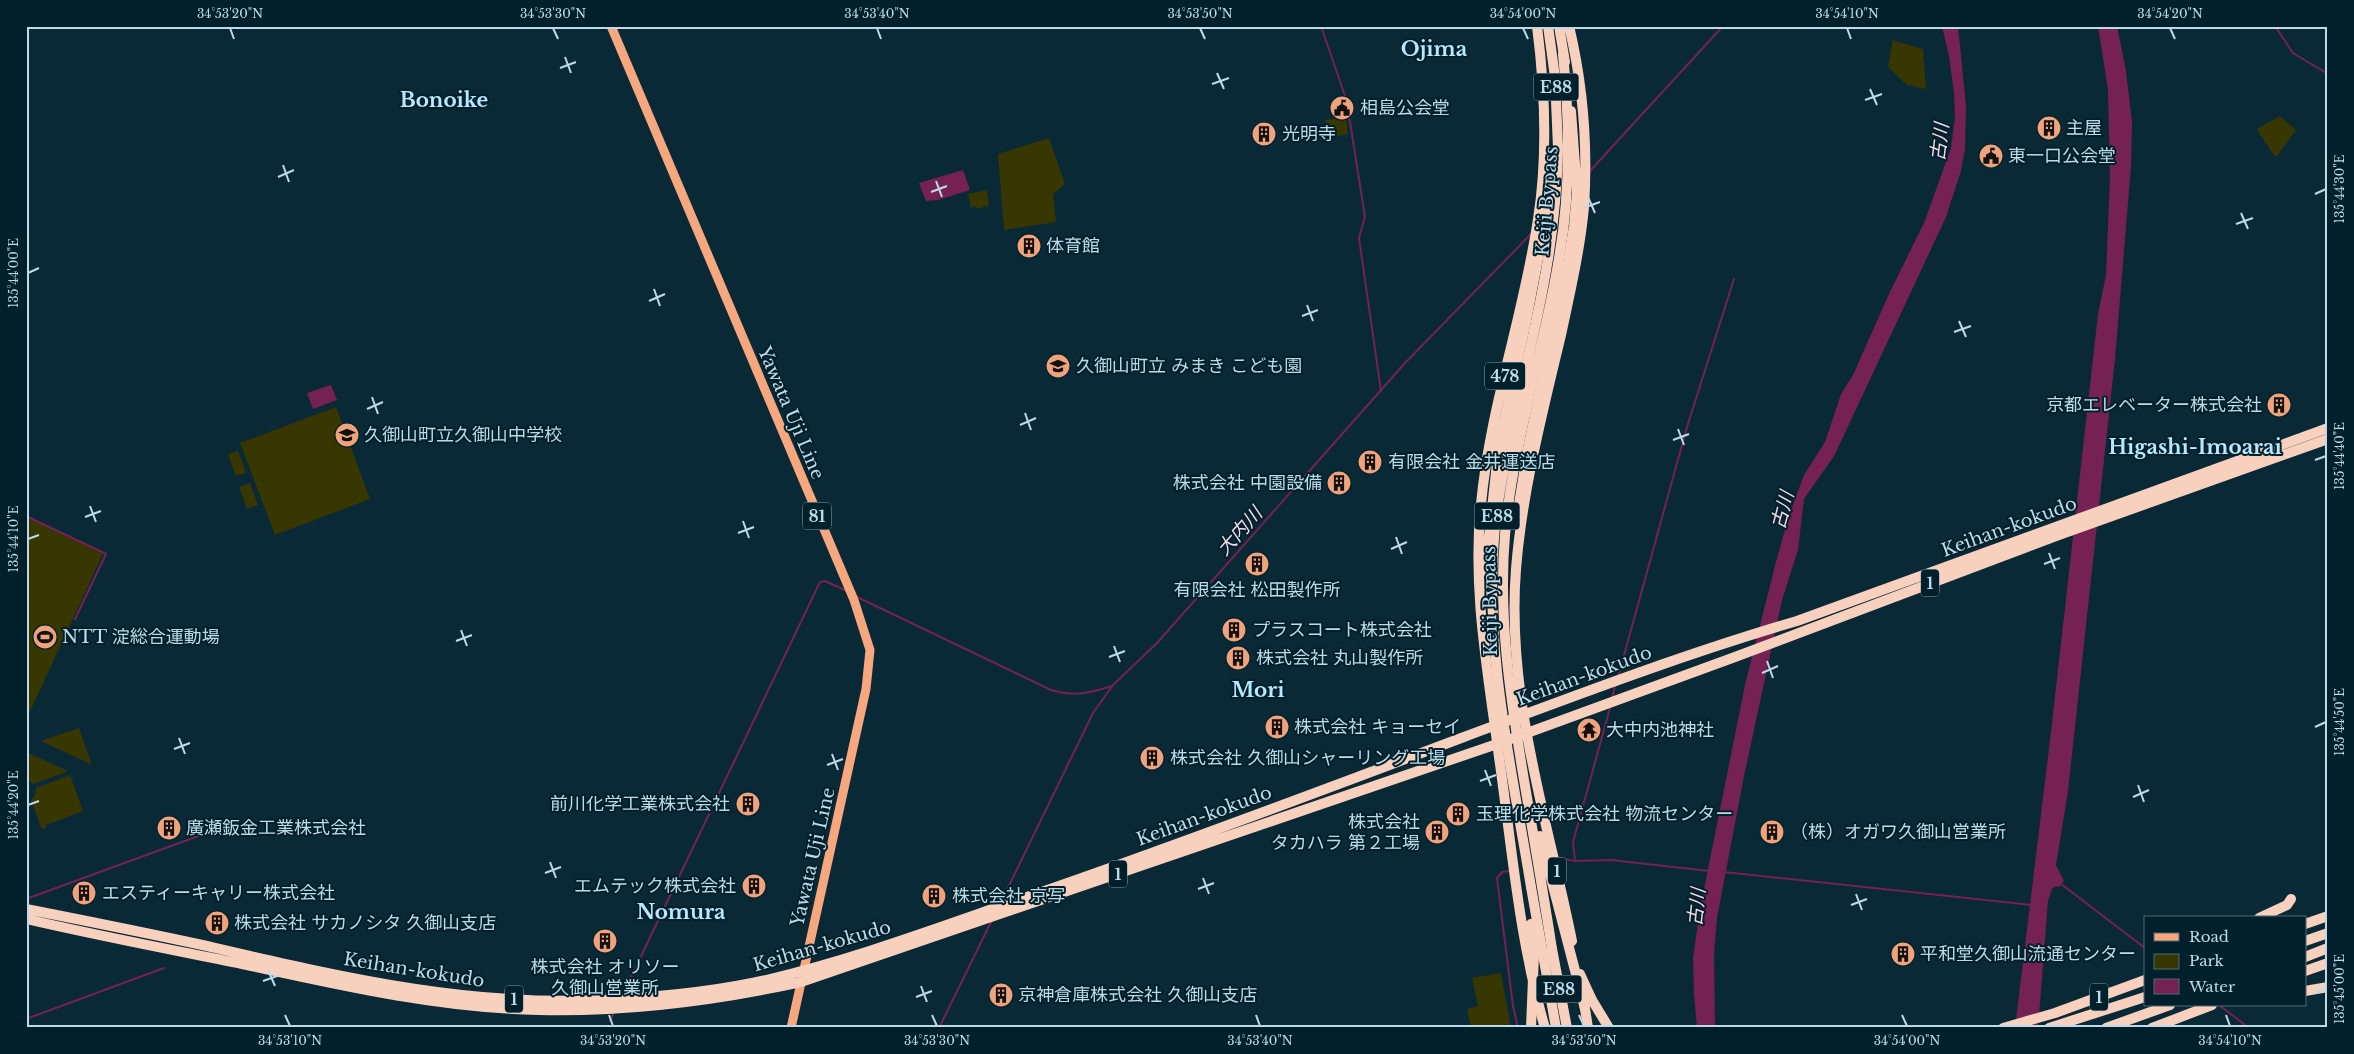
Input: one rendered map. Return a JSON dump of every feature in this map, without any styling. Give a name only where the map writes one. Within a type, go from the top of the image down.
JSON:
[{"type":"highway","name":"478","points":[[1494,726],[1480,619],[1477,576],[1478,539],[1485,473],[1538,218],[1544,142],[1544,80],[1537,26]]},
{"type":"highway","name":"Keiji Bypass","points":[[1548,26],[1556,77],[1558,148],[1555,204],[1548,258],[1504,464],[1493,562],[1496,656],[1531,887],[1556,1028]]},
{"type":"highway","name":"Keiji Bypass","points":[[1559,26],[1563,54],[1569,148],[1563,232],[1547,321],[1521,430],[1505,534],[1504,623],[1567,1028]]},
{"type":"highway","name":"478","points":[[1522,715],[1514,648],[1516,570],[1526,495],[1575,268],[1584,207],[1585,147],[1583,109],[1581,86],[1569,26]]},
{"type":"highway","points":[[1516,570],[1516,522],[1519,497],[1568,263],[1575,218],[1575,146],[1563,54]]},
{"type":"highway","points":[[1480,619],[1498,446],[1545,222],[1551,168],[1558,148]]},
{"type":"highway","name":"Keihan-kokudo","points":[[26,909],[344,977],[463,996],[528,1000],[617,1000],[724,989],[804,970],[1002,910],[1498,744],[1521,733],[1735,657],[2328,428]]},
{"type":"highway","name":"Keihan-kokudo","points":[[2104,514],[2328,439]]},
{"type":"highway","name":"Keihan-kokudo","points":[[26,919],[414,999],[484,1007],[589,1010],[715,1000],[801,982],[988,920],[1012,902],[1120,865],[1522,715],[1738,638],[1796,621],[2066,528]]},
{"type":"highway","name":"1","points":[[1522,715],[1521,733],[1553,851],[1588,1028]]},
{"type":"highway","points":[[1494,726],[1498,744],[1518,903],[1530,968],[1545,1028]]},
{"type":"highway","points":[[1521,733],[1564,931],[1579,990],[1593,1028]]},
{"type":"highway","points":[[1531,887],[1529,910],[1534,973],[1533,1028]]},
{"type":"highway","points":[[2264,916],[2287,905],[2291,899]]},
{"type":"highway","points":[[2306,924],[2328,916]]},
{"type":"highway","points":[[1564,931],[1583,981],[1609,1028]]},
{"type":"highway","points":[[2306,941],[2328,933]]},
{"type":"highway","points":[[2306,957],[2328,948]]},
{"type":"highway","points":[[2306,971],[2328,963]]},
{"type":"highway","name":"1","points":[[2003,1028],[2056,1012],[2144,980]]},
{"type":"highway","points":[[2306,991],[2328,987]]},
{"type":"highway","points":[[2049,1028],[2144,998]]},
{"type":"highway","points":[[2070,1028],[2144,998]]},
{"type":"highway","points":[[2106,1028],[2167,1006]]},
{"type":"highway","points":[[2121,1028],[2174,1006]]},
{"type":"highway","points":[[2152,1028],[2209,1006]]},
{"type":"main road","name":"Yawata Uji Line","points":[[611,26],[854,600],[867,638],[870,664],[866,689],[791,1028]]},
{"type":"green space","points":[[1893,38],[1895,41],[1923,49],[1926,89],[1907,85],[1888,67]]},
{"type":"green space","points":[[2280,116],[2296,130],[2276,157],[2257,129]]},
{"type":"green space","points":[[1346,117],[1348,134],[1320,140],[1326,120]]},
{"type":"green space","points":[[1049,138],[1065,184],[1053,194],[1056,222],[1004,230],[998,154]]},
{"type":"green space","points":[[987,190],[989,205],[977,209],[976,206],[971,208],[968,194]]},
{"type":"green space","points":[[336,407],[370,499],[275,535],[240,443]]},
{"type":"green space","points":[[238,451],[246,473],[236,476],[228,454]]},
{"type":"green space","points":[[250,483],[258,505],[247,509],[239,487]]},
{"type":"green space","name":"NTT 淀総合運動場","points":[[26,517],[103,554],[26,720]]},
{"type":"green space","points":[[79,728],[92,765],[41,741]]},
{"type":"green space","points":[[26,752],[68,771],[34,784],[26,779]]},
{"type":"green space","points":[[70,775],[83,811],[46,825],[46,828],[43,829],[31,800],[35,795],[36,788]]},
{"type":"green space","points":[[1501,973],[1511,1028],[1471,1028],[1467,1009],[1478,1006],[1472,978]]},
{"type":"water","points":[[1942,26],[1958,26],[1966,106],[1965,149],[1961,171],[1946,217],[1834,456],[1804,499],[1798,550],[1782,600],[1744,776],[1717,918],[1714,953],[1715,1028],[1697,1028],[1693,958],[1700,909],[1745,685],[1777,558],[1790,513],[1804,475],[1825,442],[1841,394],[1853,375],[1889,294],[1924,223],[1951,148],[1955,118],[1954,93],[1949,56]]},
{"type":"water","points":[[2098,26],[2117,26],[2126,71],[2132,122],[2131,166],[2115,359],[2068,791],[2056,865],[2064,881],[2059,887],[2056,886],[2052,889],[2048,901],[2038,1028],[2015,1028],[2051,732],[2098,314],[2106,275],[2110,177],[2108,89]]},
{"type":"water","points":[[963,170],[970,190],[938,200],[926,201],[919,183]]},
{"type":"water","points":[[331,385],[337,400],[313,409],[307,393]]},
{"type":"waterway","points":[[1321,26],[1345,96],[1350,122],[1365,217],[1359,238],[1381,391]]},
{"type":"waterway","points":[[1589,172],[1723,26]]},
{"type":"waterway","points":[[2275,26],[2293,53],[2328,74]]},
{"type":"waterway","name":"大内川","points":[[1001,902],[1093,713],[1113,685],[1157,643],[1405,363],[1531,234]]},
{"type":"waterway","points":[[1618,677],[1687,427],[1734,279]]},
{"type":"waterway","points":[[26,516],[106,554],[75,619]]},
{"type":"waterway","points":[[622,996],[820,582],[825,581],[847,591]]},
{"type":"waterway","points":[[855,596],[1051,690],[1075,694],[1096,691],[1112,686]]},
{"type":"waterway","points":[[1612,698],[1615,686]]},
{"type":"waterway","points":[[1575,861],[1573,842],[1610,708]]},
{"type":"waterway","points":[[26,899],[212,831]]},
{"type":"waterway","points":[[1557,858],[1575,861],[1611,860],[1709,871]]},
{"type":"waterway","points":[[1509,871],[1502,872],[1497,878],[1513,1006],[1518,1028]]},
{"type":"waterway","points":[[1724,872],[2032,905]]},
{"type":"waterway","points":[[2061,884],[2144,947]]},
{"type":"waterway","points":[[939,1028],[991,922]]},
{"type":"waterway","points":[[26,1019],[164,968]]},
{"type":"waterway","points":[[2220,1006],[2249,1028]]},
{"type":"waterway","points":[[610,1021],[614,1012]]},
{"type":"place","name":"相島公会堂","points":[[1342,108]]},
{"type":"place","name":"主屋","points":[[2049,128]]},
{"type":"place","name":"光明寺","points":[[1264,134]]},
{"type":"place","name":"東一口公会堂","points":[[1991,156]]},
{"type":"place","name":"体育館","points":[[1029,246]]},
{"type":"place","name":"久御山町立 みまき こども園","points":[[1058,366]]},
{"type":"place","name":"京都エレベーター株式会社","points":[[2279,405]]},
{"type":"place","name":"久御山町立久御山中学校","points":[[347,435]]},
{"type":"place","name":"有限会社 金井運送店","points":[[1370,462]]},
{"type":"place","name":"株式会社 中園設備","points":[[1339,483]]},
{"type":"place","name":"有限会社 松田製作所","points":[[1257,564]]},
{"type":"place","name":"プラスコート株式会社","points":[[1234,630]]},
{"type":"place","name":"NTT 淀総合運動場","points":[[45,637]]},
{"type":"place","name":"株式会社 丸山製作所","points":[[1238,658]]},
{"type":"place","name":"株式会社 キョーセイ","points":[[1277,727]]},
{"type":"place","name":"大中内池神社","points":[[1589,730]]},
{"type":"place","name":"株式会社 久御山シャーリング工場","points":[[1152,758]]},
{"type":"place","name":"前川化学工業株式会社","points":[[748,804]]},
{"type":"place","name":"玉理化学株式会社 物流センター","points":[[1458,814]]},
{"type":"place","name":"廣瀬鈑金工業株式会社","points":[[169,828]]},
{"type":"place","name":"株式会社 タカハラ 第２工場","points":[[1437,832]]},
{"type":"place","name":"（株）オガワ久御山営業所","points":[[1772,832]]},
{"type":"place","name":"エムテック株式会社","points":[[754,886]]},
{"type":"place","name":"エスティーキャリー株式会社","points":[[84,893]]},
{"type":"place","name":"株式会社 京写","points":[[934,896]]},
{"type":"place","name":"株式会社 サカノシタ 久御山支店","points":[[217,923]]},
{"type":"place","name":"株式会社 オリソー 久御山営業所","points":[[605,941]]},
{"type":"place","name":"平和堂久御山流通センター","points":[[1903,954]]},
{"type":"place","name":"京神倉庫株式会社 久御山支店","points":[[1001,995]]},
{"type":"district","name":"Ojima","points":[[1434,49]]},
{"type":"district","name":"Bonoike","points":[[444,100]]},
{"type":"district","name":"Higashi-Imoarai","points":[[2195,447]]},
{"type":"district","name":"Mori","points":[[1258,690]]},
{"type":"district","name":"Nomura","points":[[681,912]]},
{"type":"water label","name":"古川","points":[[1939,142]]},
{"type":"water label","name":"古川","points":[[1782,510]]},
{"type":"water label","name":"古川","points":[[1696,907]]}]
